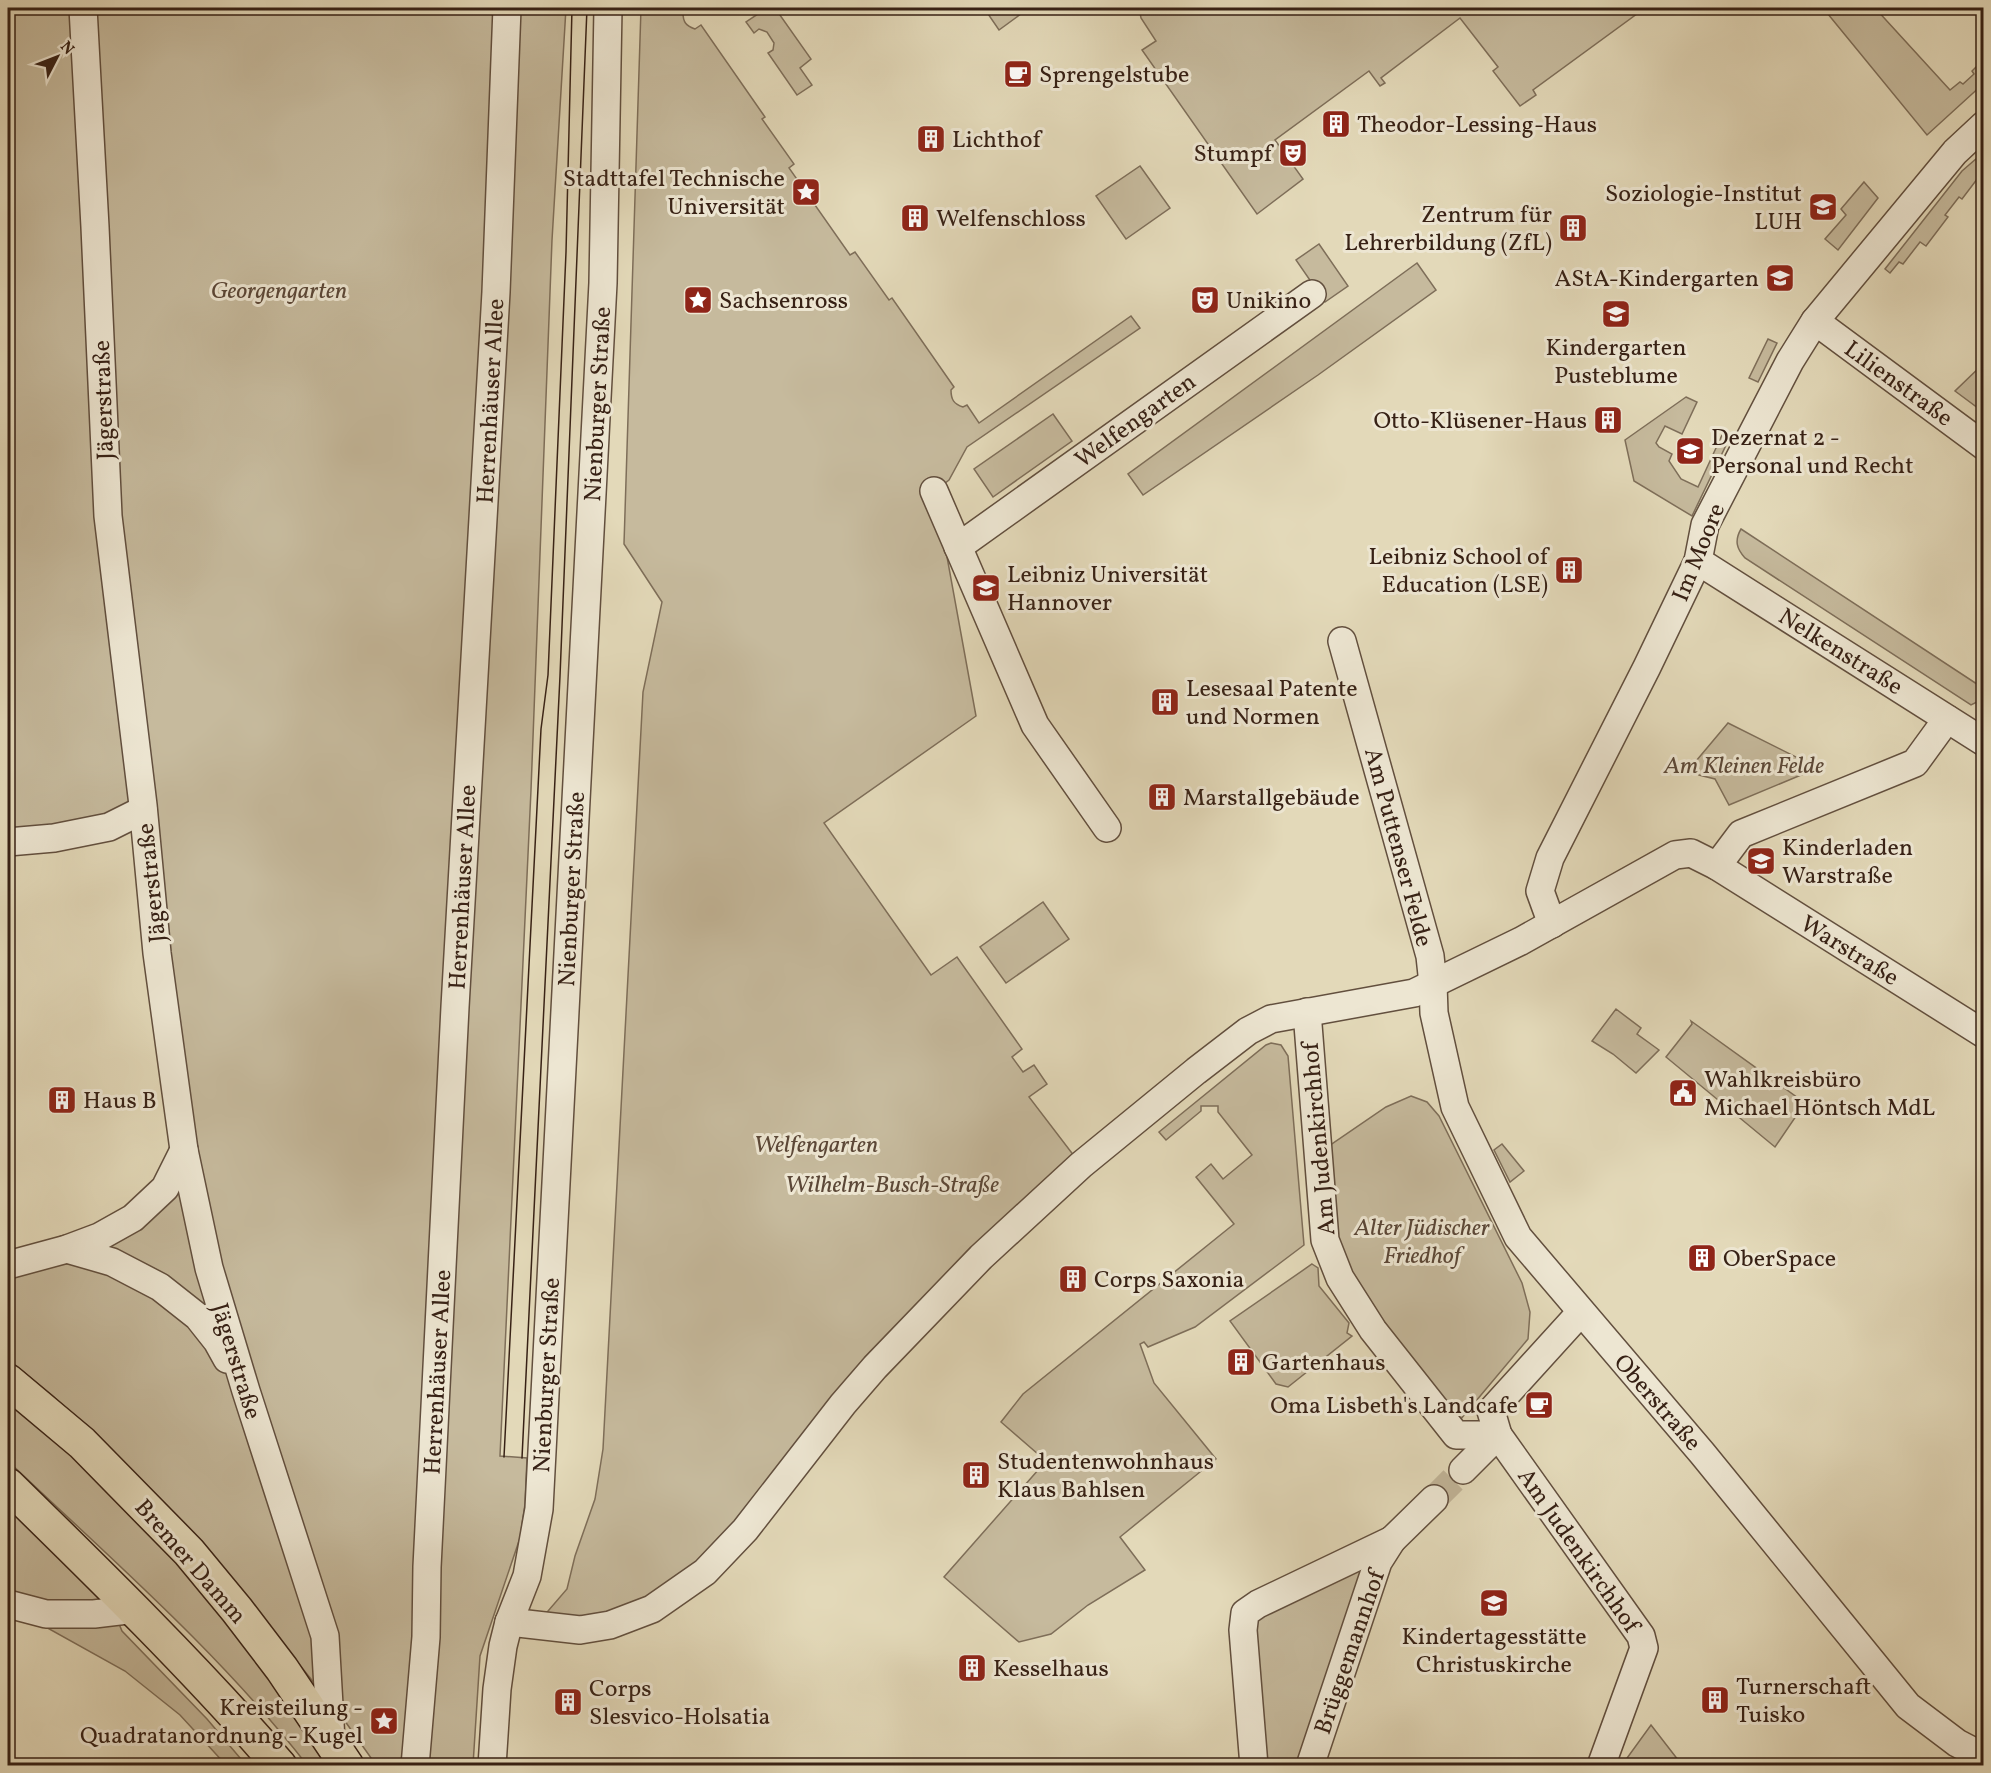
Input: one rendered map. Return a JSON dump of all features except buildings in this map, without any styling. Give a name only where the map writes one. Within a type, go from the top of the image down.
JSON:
[{"type":"main road","name":"Bremer Damm","points":[[8,1381],[82,1443],[189,1552],[282,1669],[339,1753]]},
{"type":"main road","points":[[8,1485],[135,1609],[232,1710],[280,1766]]},
{"type":"street","name":"Jägerstraße","points":[[83,8],[108,516],[143,810],[157,953],[184,1150],[209,1268],[325,1636],[339,1753]]},
{"type":"street","name":"Herrenhäuser Allee","points":[[415,1766],[426,1637],[427,1567],[455,1007],[496,292],[507,8]]},
{"type":"street","name":"Nienburger Straße","points":[[492,1766],[497,1689],[503,1646],[509,1622],[527,1576],[539,1509],[603,283],[608,8]]},
{"type":"street","name":"Im Moore","points":[[1551,924],[1540,891],[1550,858],[1698,561],[1705,525],[1781,377],[1815,321],[1955,152],[1983,125]]},
{"type":"street","name":"Welfengarten","points":[[958,547],[1312,294]]},
{"type":"street","name":"Lilienstraße","points":[[1815,321],[1983,446]]},
{"type":"street","points":[[934,491],[1035,725],[1107,828]]},
{"type":"street","name":"Nelkenstraße","points":[[1698,561],[1983,742]]},
{"type":"street","name":"Am Puttenser Felde","points":[[1342,641],[1430,956],[1433,984]]},
{"type":"street","points":[[509,1622],[580,1630],[610,1625],[652,1610],[705,1572],[732,1545],[869,1374],[989,1249],[1081,1165],[1248,1031],[1271,1019],[1414,993],[1551,924],[1676,855],[1691,853],[1717,866],[1741,834],[1915,763],[1947,719]]},
{"type":"street","points":[[8,842],[54,838],[109,827],[143,810]]},
{"type":"street","name":"Warstraße","points":[[1717,866],[1983,1034]]},
{"type":"street","name":"Oberstraße","points":[[1433,984],[1434,1013],[1455,1107],[1518,1237],[1702,1453],[1908,1706],[1957,1743],[1983,1757]]},
{"type":"street","name":"Am Judenkirchhof","points":[[1307,1012],[1325,1240],[1340,1278],[1373,1330],[1456,1435],[1498,1434]]},
{"type":"street","points":[[8,1265],[67,1249],[99,1237],[133,1218],[165,1188],[184,1150]]},
{"type":"street","points":[[67,1249],[112,1262],[160,1287],[198,1317],[217,1341],[246,1391]]},
{"type":"street","name":"Am Judenkirchhof","points":[[1581,1312],[1491,1411],[1498,1434],[1641,1636],[1644,1648],[1601,1766]]},
{"type":"street","points":[[1462,1470],[1498,1434]]},
{"type":"street","name":"Brüggemannhof","points":[[1310,1766],[1378,1562],[1392,1540],[1434,1499]]},
{"type":"street","name":"Brüggemannhof","points":[[1254,1766],[1243,1630],[1245,1613],[1258,1604],[1392,1540]]},
{"type":"street","points":[[8,1604],[45,1614],[94,1614],[135,1609]]},
{"type":"green space","name":"Georgengarten","points":[[8,8],[566,8],[552,240],[531,790],[500,1456],[527,1458],[525,1504],[520,1538],[480,1656],[473,1765],[376,1765],[347,1724],[201,1542],[128,1466],[53,1396],[8,1359],[8,1265],[99,1237],[184,1150],[143,811],[8,839]]},
{"type":"green space","name":"Welfengarten","points":[[641,8],[688,8],[683,13],[686,23],[695,29],[701,25],[765,117],[762,119],[794,164],[789,168],[850,255],[855,252],[889,300],[892,298],[954,387],[951,390],[954,401],[963,407],[967,405],[979,423],[1131,316],[1140,328],[967,447],[949,480],[935,491],[976,716],[824,823],[931,975],[957,957],[1022,1049],[1012,1057],[1023,1072],[1034,1065],[1047,1084],[1029,1097],[1081,1165],[798,1464],[652,1609],[536,1625],[567,1589],[575,1556],[595,1499],[603,1449],[643,692],[662,602],[624,544]]},
{"type":"green space","points":[[767,8],[775,8],[811,59],[800,68],[812,85],[797,95],[768,53],[773,50],[774,43],[767,32],[759,29],[754,33],[746,22]]},
{"type":"green space","points":[[991,8],[1029,8],[999,30],[986,11]]},
{"type":"green space","points":[[1139,8],[1645,8],[1533,90],[1536,95],[1520,106],[1493,71],[1498,67],[1460,18],[1381,78],[1385,83],[1380,86],[1369,71],[1275,140],[1303,179],[1257,214],[1142,50],[1156,41],[1141,18]]},
{"type":"green space","points":[[1823,8],[1875,8],[1950,90],[1960,82],[1963,84],[1974,74],[1972,71],[1976,67],[1978,69],[1983,65],[1983,84],[1927,135]]},
{"type":"green space","points":[[1977,158],[1983,165],[1979,171],[1981,174],[1962,199],[1959,197],[1945,215],[1948,217],[1926,246],[1920,242],[1903,264],[1899,262],[1890,273],[1885,269],[1962,171]]},
{"type":"green space","points":[[1140,166],[1170,208],[1126,239],[1096,196]]},
{"type":"green space","points":[[1864,182],[1878,198],[1838,250],[1825,239],[1846,215],[1841,209]]},
{"type":"green space","points":[[1319,244],[1348,286],[1325,302],[1296,260]]},
{"type":"green space","points":[[1417,263],[1436,290],[1318,375],[1143,495],[1128,474]]},
{"type":"green space","points":[[1768,339],[1777,343],[1758,382],[1749,378]]},
{"type":"green space","points":[[1983,364],[1984,409],[1982,411],[1955,391]]},
{"type":"green space","points":[[1686,397],[1697,402],[1682,434],[1665,426],[1656,443],[1672,454],[1669,461],[1681,479],[1698,487],[1722,435],[1729,439],[1692,516],[1634,481],[1625,440]]},
{"type":"green space","points":[[1053,414],[1072,441],[993,497],[974,469]]},
{"type":"green space","points":[[1741,529],[1983,688],[1983,699],[1971,705],[1745,558],[1737,545]]},
{"type":"green space","name":"Am Kleinen Felde","points":[[1728,723],[1818,768],[1729,805],[1715,779],[1699,775],[1691,767]]},
{"type":"green space","points":[[1043,902],[1069,939],[1006,983],[980,947]]},
{"type":"green space","points":[[1616,1009],[1641,1028],[1637,1034],[1659,1050],[1636,1073],[1613,1054],[1592,1041]]},
{"type":"green space","points":[[1691,1021],[1805,1103],[1775,1147],[1666,1057],[1692,1024]]},
{"type":"green space","points":[[1271,1043],[1281,1045],[1288,1056],[1304,1245],[1195,1327],[1148,1347],[1144,1342],[1140,1344],[1154,1383],[1216,1459],[1120,1537],[1145,1570],[1088,1605],[1051,1634],[1019,1642],[944,1577],[1046,1461],[1001,1422],[1023,1394],[1234,1224],[1196,1177],[1211,1164],[1223,1179],[1252,1155],[1218,1112],[1218,1106],[1201,1106],[1201,1111],[1166,1140],[1159,1132]]},
{"type":"green space","name":"Alter Jüdischer Friedhof","points":[[1411,1096],[1427,1102],[1439,1116],[1522,1283],[1530,1312],[1528,1339],[1460,1420],[1371,1309],[1350,1272],[1333,1225],[1329,1146],[1386,1107]]},
{"type":"green space","points":[[1502,1144],[1524,1171],[1510,1182],[1494,1150]]},
{"type":"green space","points":[[1312,1264],[1318,1268],[1319,1286],[1349,1323],[1347,1333],[1352,1336],[1288,1387],[1276,1384],[1230,1321]]},
{"type":"green space","points":[[8,1400],[97,1477],[179,1563],[225,1618],[332,1765],[307,1765],[238,1684],[201,1645],[8,1461]]},
{"type":"green space","points":[[8,1502],[108,1597],[122,1631],[207,1719],[246,1765],[226,1765],[180,1715],[125,1671],[8,1606]]},
{"type":"green space","points":[[1392,1540],[1310,1765],[1254,1765],[1243,1630],[1258,1604]]},
{"type":"green space","points":[[1651,1725],[1682,1765],[1622,1765]]},
{"type":"tunnel","points":[[1434,1499],[1463,1470]]},
{"type":"tram line","points":[[504,1457],[541,729],[548,675],[566,252],[572,8]]},
{"type":"tram line","points":[[522,1458],[560,676],[587,8]]},
{"type":"place","name":"Sprengelstube","points":[[1018,74]]},
{"type":"place","name":"Theodor-Lessing-Haus","points":[[1336,124]]},
{"type":"place","name":"Lichthof","points":[[931,139]]},
{"type":"place","name":"Stumpf","points":[[1293,153]]},
{"type":"place","name":"Stadttafel Technische Universität","points":[[806,192]]},
{"type":"place","name":"Soziologie-Institut LUH","points":[[1823,207]]},
{"type":"place","name":"Welfenschloss","points":[[915,218]]},
{"type":"place","name":"Zentrum für Lehrerbildung (ZfL)","points":[[1573,228]]},
{"type":"place","name":"AStA-Kindergarten","points":[[1780,278]]},
{"type":"place","name":"Sachsenross","points":[[698,300]]},
{"type":"place","name":"Unikino","points":[[1205,300]]},
{"type":"place","name":"Kindergarten Pusteblume","points":[[1616,314]]},
{"type":"place","name":"Otto-Klüsener-Haus","points":[[1608,420]]},
{"type":"place","name":"Dezernat 2 - Personal und Recht","points":[[1690,451]]},
{"type":"place","name":"Leibniz School of Education (LSE)","points":[[1569,570]]},
{"type":"place","name":"Leibniz Universität Hannover","points":[[986,588]]},
{"type":"place","name":"Lesesaal Patente und Normen","points":[[1165,702]]},
{"type":"place","name":"Marstallgebäude","points":[[1162,797]]},
{"type":"place","name":"Kinderladen Warstraße","points":[[1761,861]]},
{"type":"place","name":"Wahlkreisbüro Michael Höntsch MdL","points":[[1683,1093]]},
{"type":"place","name":"Haus B","points":[[62,1100]]},
{"type":"place","name":"OberSpace","points":[[1702,1258]]},
{"type":"place","name":"Corps Saxonia","points":[[1073,1279]]},
{"type":"place","name":"Gartenhaus","points":[[1241,1362]]},
{"type":"place","name":"Oma Lisbeth's Landcafe","points":[[1539,1405]]},
{"type":"place","name":"Studentenwohnhaus Klaus Bahlsen","points":[[976,1475]]},
{"type":"place","name":"Kindertagesstätte Christuskirche","points":[[1494,1603]]},
{"type":"place","name":"Kesselhaus","points":[[972,1668]]},
{"type":"place","name":"Turnerschaft Tuisko","points":[[1715,1700]]},
{"type":"place","name":"Corps Slesvico-Holsatia","points":[[568,1702]]},
{"type":"place","name":"Kreisteilung - Quadratanordnung - Kugel","points":[[384,1721]]},
{"type":"park label","name":"Wilhelm-Busch-Straße","points":[[892,1184]]}]
